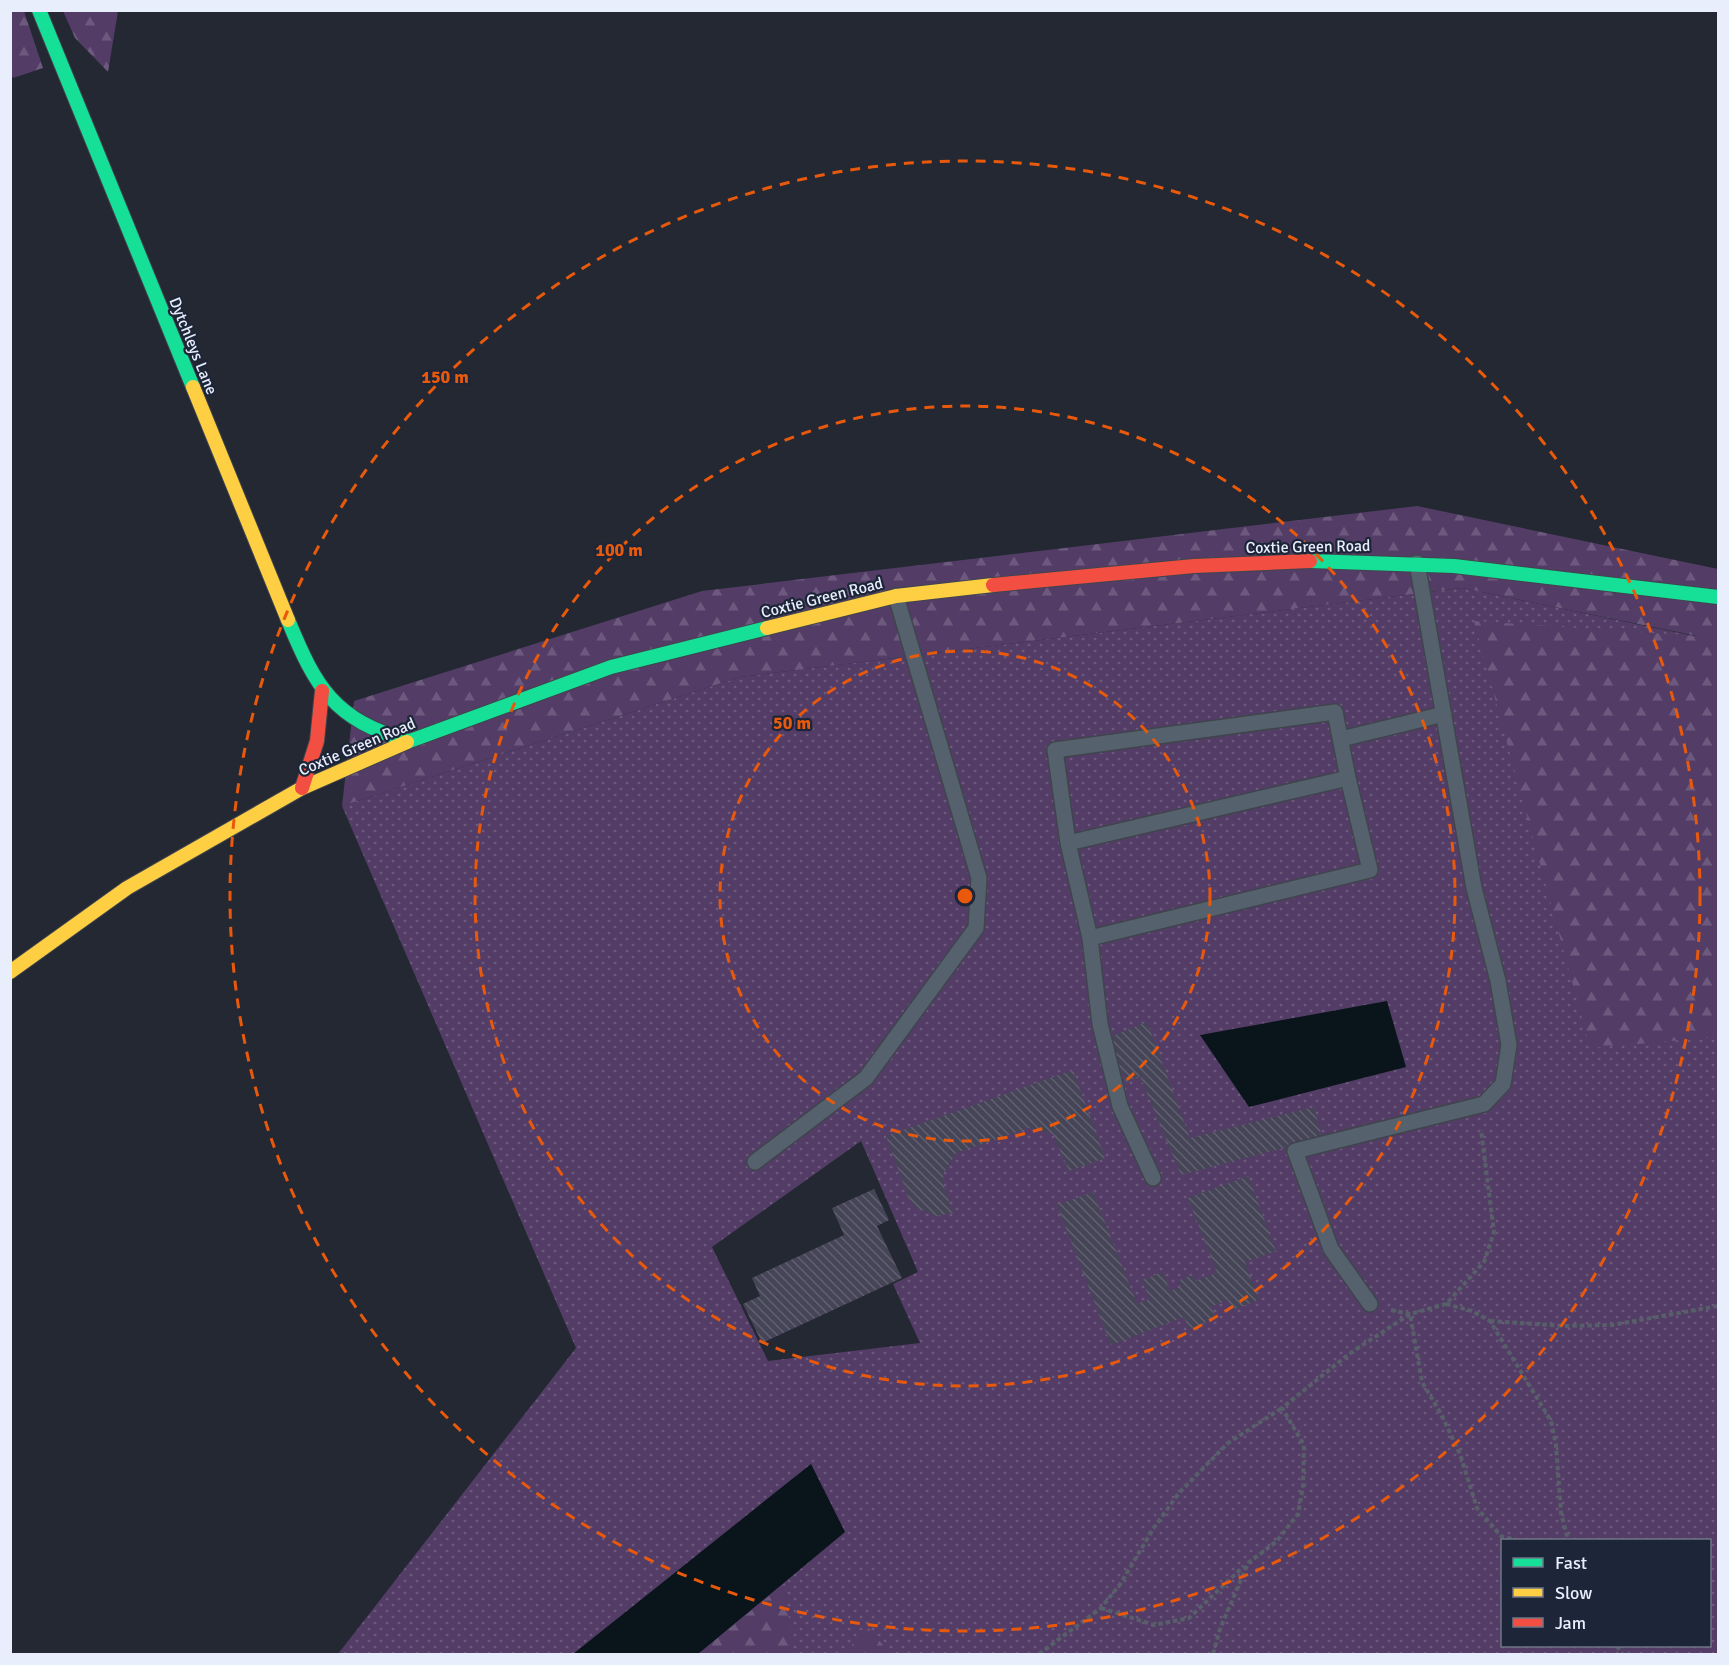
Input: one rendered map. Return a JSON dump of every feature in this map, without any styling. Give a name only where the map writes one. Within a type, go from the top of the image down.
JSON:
[{"type":"street","name":"Dytchleys Lane","points":[[39,10],[308,668],[322,691],[360,724],[386,736],[409,741]]},
{"type":"street","name":"Coxtie Green Road","points":[[10,972],[127,888],[302,788],[409,741],[611,667],[896,597],[1106,572],[1294,561],[1417,564],[1564,576],[1719,597]]},
{"type":"street","points":[[302,788],[309,771],[322,714],[322,691]]},
{"type":"lane","points":[[1370,1304],[1331,1249],[1295,1151],[1484,1104],[1503,1084],[1509,1045],[1498,981],[1474,888],[1417,564]]},
{"type":"lane","points":[[755,1162],[866,1078],[976,928],[979,878],[896,597]]},
{"type":"lane","points":[[1090,938],[1370,870],[1335,712],[1055,750],[1068,843],[1090,938],[1100,1024],[1120,1106],[1153,1178]]},
{"type":"lane","points":[[1341,739],[1444,714]]},
{"type":"lane","points":[[1068,843],[1348,778]]},
{"type":"path","points":[[1446,1304],[1484,1262],[1494,1232],[1481,1134],[1484,1104]]},
{"type":"path","points":[[1370,1304],[1410,1314]]},
{"type":"path","points":[[1039,1654],[1101,1608],[1121,1583],[1153,1529],[1179,1493],[1228,1443],[1282,1408],[1349,1354],[1410,1314],[1446,1304],[1472,1311],[1490,1321],[1564,1326],[1612,1325],[1719,1306]]},
{"type":"path","points":[[1410,1314],[1422,1382],[1441,1414],[1460,1454],[1477,1508],[1501,1536],[1512,1539]]},
{"type":"path","points":[[1490,1321],[1551,1421],[1556,1445],[1561,1513],[1568,1539]]},
{"type":"path","points":[[1101,1608],[1154,1625],[1189,1618],[1248,1563],[1276,1542],[1298,1514],[1303,1486],[1304,1445],[1282,1408]]},
{"type":"path","points":[[1214,1654],[1220,1629],[1248,1563]]},
{"type":"green space","points":[[10,11],[24,11],[43,68],[13,78],[10,73]]},
{"type":"green space","points":[[63,11],[118,11],[108,72],[75,38]]},
{"type":"green space","points":[[1417,506],[1718,569],[1718,1037],[1590,1048],[1474,621],[1697,636],[1462,588],[740,677],[342,806],[354,701],[702,591]]},
{"type":"green space","points":[[1462,588],[1718,641],[1718,1654],[338,1654],[576,1348],[342,806],[740,677]],"holes":[[[861,1141],[918,1272],[893,1284],[920,1343],[768,1361],[712,1247]]]},
{"type":"green space","points":[[785,1583],[793,1654],[698,1654]]},
{"type":"green space","points":[[869,1628],[890,1654],[843,1654]]},
{"type":"shaded area","points":[[1387,1001],[1406,1067],[1249,1107],[1200,1035]]},
{"type":"shaded area","points":[[811,1464],[845,1532],[698,1654],[573,1654]]},
{"type":"building","points":[[1147,1022],[1190,1138],[1314,1107],[1322,1138],[1181,1175],[1140,1076],[1126,1082],[1108,1038]]},
{"type":"building","points":[[1073,1070],[1105,1158],[1069,1171],[1053,1134],[1029,1128],[956,1153],[943,1174],[944,1187],[953,1213],[936,1216],[915,1207],[909,1199],[886,1136]]},
{"type":"building","points":[[1248,1176],[1276,1251],[1245,1262],[1259,1300],[1232,1310],[1228,1300],[1211,1307],[1216,1318],[1189,1329],[1184,1317],[1111,1345],[1057,1205],[1093,1192],[1137,1304],[1150,1299],[1142,1280],[1163,1272],[1170,1291],[1181,1287],[1179,1280],[1193,1275],[1195,1281],[1217,1273],[1188,1198]]},
{"type":"building","points":[[874,1189],[889,1220],[877,1226],[902,1278],[762,1343],[743,1304],[760,1296],[752,1278],[844,1235],[832,1208]]},
{"type":"traffic: fast","points":[[39,10],[193,387]]},
{"type":"traffic: fast","points":[[1310,561],[1454,566],[1718,597]]},
{"type":"traffic: fast","points":[[288,620],[308,665],[331,698],[362,723],[383,733],[409,741]]},
{"type":"traffic: fast","points":[[407,742],[611,667],[767,628]]},
{"type":"traffic: slow","points":[[193,387],[288,620]]},
{"type":"traffic: slow","points":[[767,628],[896,596],[993,585]]},
{"type":"traffic: slow","points":[[10,972],[127,888],[302,788],[407,742]]},
{"type":"traffic: jam","points":[[993,585],[1194,566],[1310,561]]},
{"type":"traffic: jam","points":[[302,788],[317,741],[322,691]]}]
